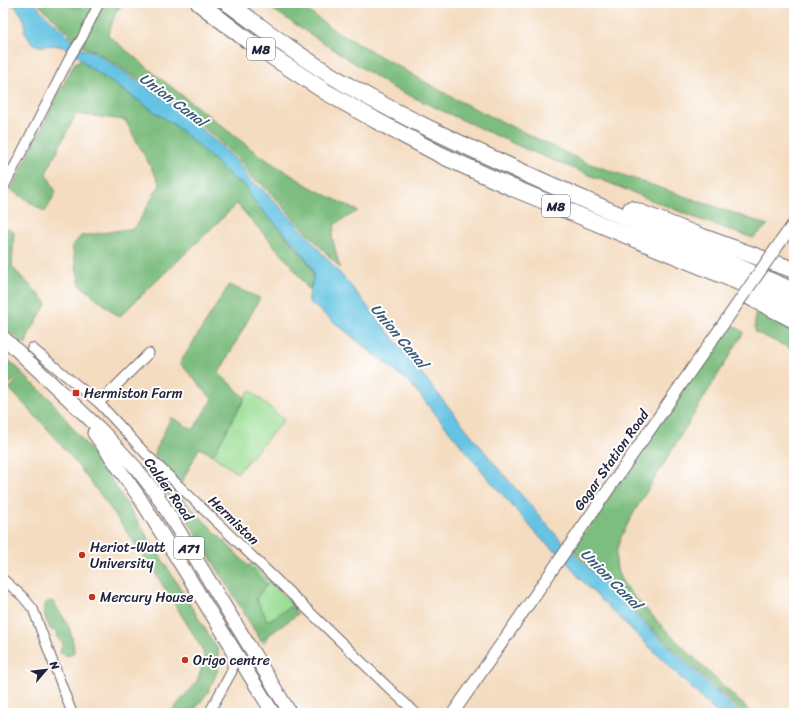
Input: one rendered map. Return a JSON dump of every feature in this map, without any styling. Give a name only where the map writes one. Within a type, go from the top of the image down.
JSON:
[{"type":"highway","name":"M8","points":[[199,3],[247,40],[326,92],[377,121],[441,155],[758,300],[794,320]]},
{"type":"highway","name":"M8","points":[[228,3],[286,45],[348,86],[410,120],[472,150],[794,291]]},
{"type":"highway","name":"M8","points":[[472,150],[559,179],[697,235],[794,270]]},
{"type":"highway","name":"M8","points":[[513,188],[794,305]]},
{"type":"main road","name":"Calder Road","points":[[3,337],[102,431],[136,468],[156,495],[290,713]]},
{"type":"main road","name":"Calder Road","points":[[67,398],[139,497],[274,713]]},
{"type":"street","points":[[3,189],[99,3]]},
{"type":"street","name":"Gogar Station Road","points":[[453,713],[794,223]]},
{"type":"street","name":"Hermiston","points":[[32,348],[99,403],[145,453],[220,527],[416,713]]},
{"type":"street","points":[[99,403],[149,353]]},
{"type":"street","points":[[3,579],[23,597],[33,609],[72,713]]},
{"type":"street","points":[[209,713],[232,671],[232,656],[214,616]]},
{"type":"green space","points":[[37,3],[62,3],[63,5],[86,6],[88,3],[123,3],[116,12],[108,35],[156,75],[259,155],[312,188],[358,211],[335,224],[332,237],[340,268],[275,198],[260,183],[250,177],[247,170],[239,160],[199,123],[167,98],[94,50],[75,42],[69,33]]},
{"type":"green space","points":[[263,3],[298,3],[331,28],[455,99],[585,162],[768,225],[753,238],[698,219],[523,148],[391,87]]},
{"type":"green space","points":[[81,59],[85,64],[174,125],[236,181],[242,183],[247,188],[254,200],[306,259],[313,273],[313,279],[309,290],[291,265],[237,204],[119,317],[80,285],[72,246],[81,236],[135,228],[160,184],[125,120],[76,114],[46,173],[56,192],[45,212],[11,190],[74,64]]},
{"type":"green space","points":[[3,226],[14,232],[12,267],[47,303],[28,336],[26,344],[3,328]]},
{"type":"green space","points":[[229,285],[260,298],[219,373],[245,398],[213,455],[199,448],[181,484],[154,454],[171,417],[193,430],[212,399],[180,363]]},
{"type":"green space","points":[[758,301],[794,320],[794,350],[755,332],[755,317]]},
{"type":"green space","points":[[729,323],[744,332],[628,523],[618,546],[616,561],[621,580],[633,595],[684,649],[752,713],[742,713],[633,611],[573,550]]},
{"type":"green space","points":[[3,355],[23,373],[3,387]]},
{"type":"green space","points":[[23,375],[49,398],[99,461],[218,650],[218,670],[208,692],[192,713],[170,713],[197,681],[205,659],[202,649],[168,593],[94,486],[53,435],[9,388]]},
{"type":"green space","points":[[250,390],[284,420],[237,473],[204,449]]},
{"type":"green space","points":[[156,472],[267,585],[256,598],[268,621],[291,606],[298,614],[261,641],[184,514],[152,475]]},
{"type":"green space","points":[[251,564],[297,608],[291,611],[271,629],[264,643],[227,581]]},
{"type":"green space","points":[[52,601],[68,625],[72,637],[74,652],[69,656],[60,653],[63,644],[58,639],[57,631],[51,630],[46,620],[43,607],[47,602]]},
{"type":"green space","points":[[237,708],[247,710],[249,713],[229,713]]},
{"type":"water","points":[[11,3],[34,3],[82,49],[93,51],[165,99],[233,157],[244,170],[252,183],[260,187],[293,220],[351,286],[497,467],[557,536],[627,607],[739,713],[717,713],[580,579],[562,555],[544,542],[487,477],[409,382],[309,302],[313,275],[310,264],[296,245],[254,201],[242,183],[236,181],[174,125],[85,64],[78,56],[65,48],[56,45],[38,46],[33,43],[24,31],[24,19]]},
{"type":"place","name":"Hermiston Farm","points":[[76,393]]},
{"type":"place","name":"Heriot-Watt University","points":[[82,555]]},
{"type":"place","name":"Mercury House","points":[[92,597]]},
{"type":"place","name":"Origo centre","points":[[185,660]]},
{"type":"water label","name":"Union Canal","points":[[173,100]]},
{"type":"water label","name":"Union Canal","points":[[399,336]]},
{"type":"water label","name":"Union Canal","points":[[611,579]]}]
